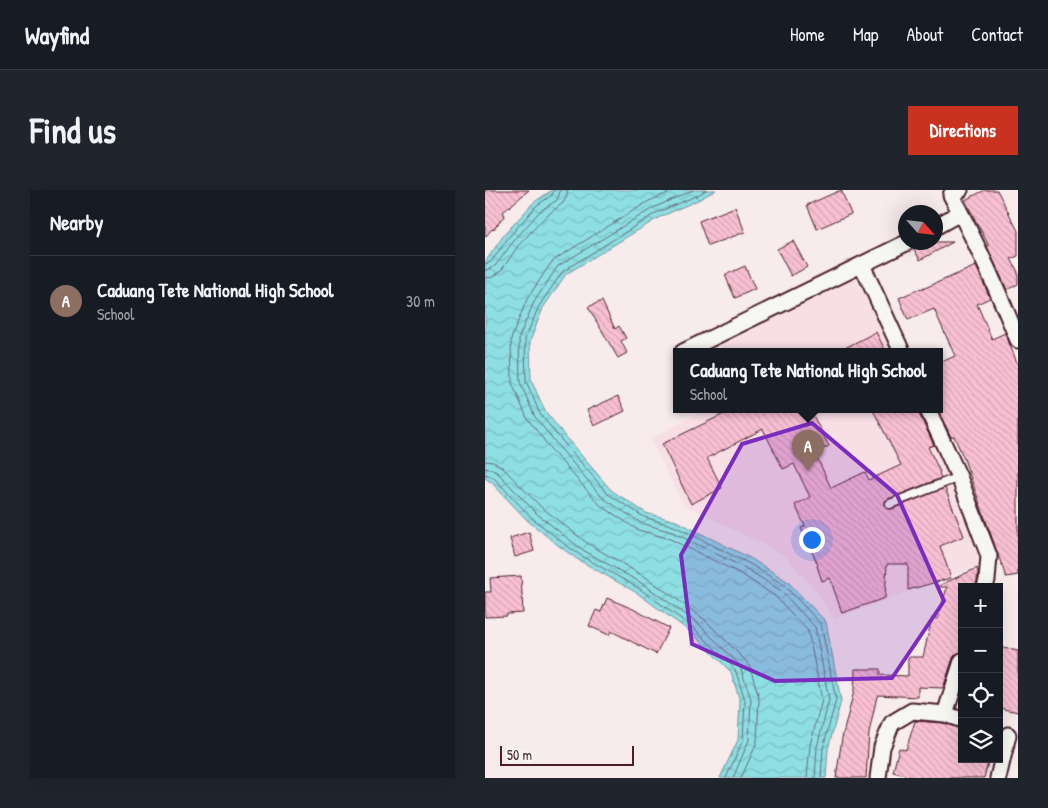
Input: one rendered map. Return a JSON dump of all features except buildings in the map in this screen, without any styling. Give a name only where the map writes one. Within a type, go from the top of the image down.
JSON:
[{"type":"street","points":[[953,192],[960,213],[1013,311],[1018,340]]},
{"type":"street","points":[[943,223],[960,213]]},
{"type":"street","points":[[691,348],[898,248]]},
{"type":"street","points":[[862,265],[900,348]]},
{"type":"street","points":[[929,413],[959,477],[989,556],[986,583]]},
{"type":"street","points":[[945,714],[958,673]]},
{"type":"street","points":[[878,778],[882,747],[892,723],[912,711],[945,714],[958,719]]},
{"type":"street","points":[[998,778],[1008,736]]},
{"type":"lane","points":[[889,504],[959,477]]},
{"type":"highlighted area","points":[[812,423],[897,495],[944,601],[892,678],[775,681],[692,644],[681,555],[742,444]]},
{"type":"shaded area","points":[[856,279],[891,348],[723,348],[721,345]]},
{"type":"shaded area","points":[[698,413],[924,413],[935,435],[982,552],[982,564],[835,619],[813,587],[784,555],[683,504],[650,439]]},
{"type":"water","points":[[552,190],[716,190],[658,218],[566,274],[543,308],[530,341],[531,380],[545,411],[611,490],[646,513],[676,521],[750,558],[787,581],[826,622],[841,701],[828,749],[826,778],[720,778],[738,740],[740,701],[731,672],[692,633],[637,593],[577,559],[559,546],[528,521],[485,478],[485,262],[504,235],[533,203]]},
{"type":"place","name":"Caduang Tete National High School","points":[[808,471]]}]
